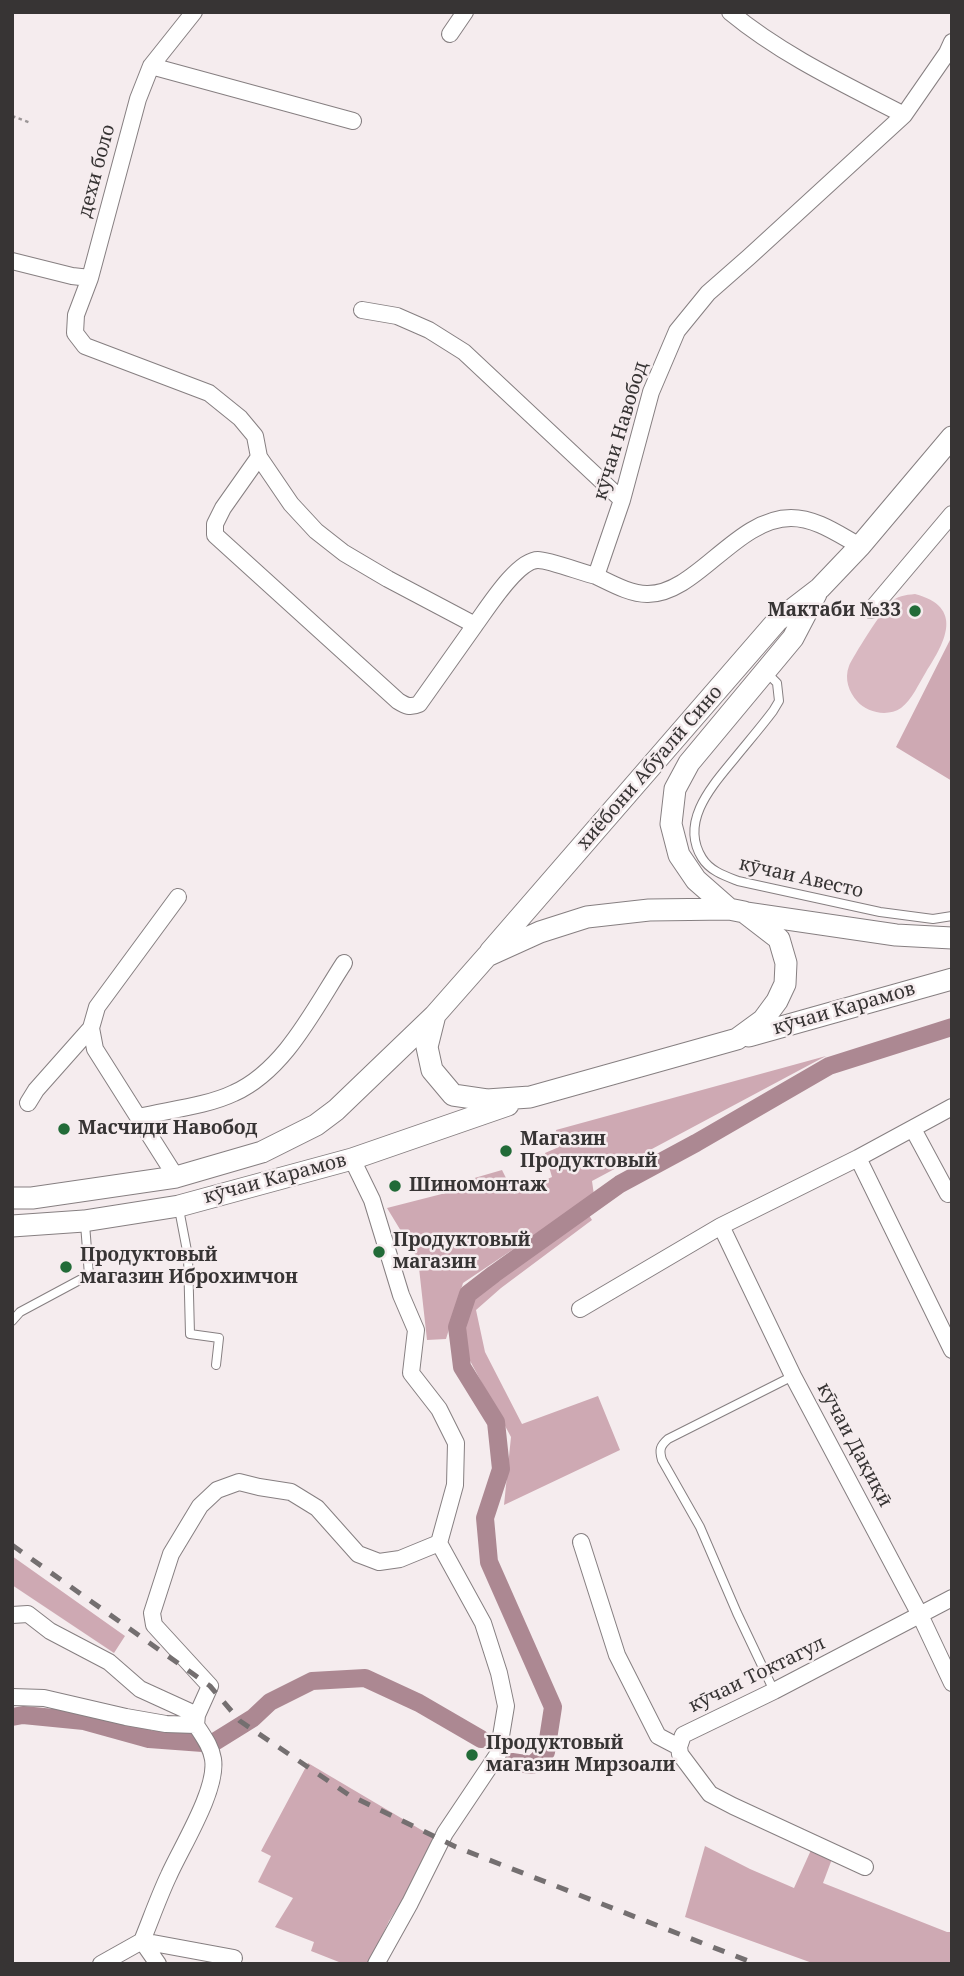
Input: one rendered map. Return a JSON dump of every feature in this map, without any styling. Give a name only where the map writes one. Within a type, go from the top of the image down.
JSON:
[{"type":"main road","name":"хиёбони Абӯалӣ Сино","points":[[487,956],[778,621],[820,588],[952,438]]},
{"type":"main road","name":"хиёбони Абӯалӣ Сино","points":[[736,911],[696,880],[679,855],[671,824],[675,789],[689,763],[793,638],[820,588]]},
{"type":"main road","name":"кӯчаи Карамов","points":[[12,1198],[32,1198],[176,1177],[262,1152],[316,1125],[336,1110],[435,1015],[487,956],[540,932],[587,917],[649,910],[736,911],[896,935],[952,938]]},
{"type":"main road","name":"кӯчаи Карамов","points":[[736,911],[779,939],[786,963],[785,984],[777,1000],[763,1020],[737,1039]]},
{"type":"main road","name":"кӯчаи Карамов","points":[[12,1226],[85,1221],[179,1206],[352,1159],[530,1097],[952,979]]},
{"type":"main road","name":"кӯчаи Карамов","points":[[435,1015],[427,1047],[432,1070],[453,1095],[487,1100],[530,1097]]},
{"type":"street","name":"дехи боло","points":[[90,278],[138,99],[151,66],[194,12]]},
{"type":"street","points":[[450,34],[465,12]]},
{"type":"street","points":[[730,12],[755,33],[823,74],[904,115]]},
{"type":"street","name":"кӯчаи Навобод","points":[[596,576],[622,500],[651,391],[677,331],[708,293],[904,115],[952,42]]},
{"type":"street","points":[[151,66],[353,121]]},
{"type":"street","points":[[12,261],[90,278],[76,315],[75,333],[85,346],[209,393],[240,418],[255,436],[259,457],[291,504],[316,531],[388,579],[475,625]]},
{"type":"street","points":[[362,310],[397,316],[429,330],[464,352],[622,500]]},
{"type":"street","points":[[259,457],[223,508],[215,524],[215,535],[406,706],[419,704],[518,569],[529,562],[539,559],[645,594],[669,591],[764,523],[790,518],[818,523],[860,545]]},
{"type":"street","points":[[870,610],[952,514]]},
{"type":"street","points":[[28,1103],[36,1090],[91,1028],[97,1007],[178,897]]},
{"type":"street","points":[[139,1117],[214,1100],[234,1093],[255,1080],[287,1051],[344,963]]},
{"type":"street","points":[[91,1028],[96,1049],[176,1177]]},
{"type":"street","points":[[580,1309],[721,1226],[858,1158],[952,1107]]},
{"type":"street","points":[[913,1129],[948,1194]]},
{"type":"street","points":[[858,1158],[952,1350]]},
{"type":"street","points":[[352,1159],[372,1200],[401,1295],[416,1330],[411,1373],[439,1409],[456,1443],[455,1485],[439,1543],[483,1623],[506,1706],[498,1754],[445,1833],[376,1964]]},
{"type":"street","name":"кӯчаи Дақиқӣ","points":[[721,1226],[793,1376],[920,1615],[952,1683]]},
{"type":"street","points":[[196,1720],[210,1686],[154,1625],[152,1613],[172,1554],[200,1506],[216,1490],[239,1482],[291,1492],[317,1508],[358,1553],[379,1562],[400,1559],[439,1543]]},
{"type":"street","points":[[581,1542],[617,1655],[659,1736],[678,1747],[680,1754],[710,1794],[865,1867]]},
{"type":"street","name":"кӯчаи Токтагул","points":[[678,1747],[683,1735],[952,1598]]},
{"type":"street","points":[[12,1615],[28,1614],[50,1631],[109,1661],[140,1689],[196,1720],[211,1750],[214,1772],[209,1792],[168,1877],[142,1941],[102,1964]]},
{"type":"street","points":[[12,1697],[44,1698],[166,1724],[196,1720]]},
{"type":"street","points":[[142,1941],[234,1958]]},
{"type":"street","points":[[142,1941],[159,1964]]},
{"type":"lane","name":"кӯчаи Авесто","points":[[765,672],[777,684],[779,701],[708,792],[697,813],[694,838],[702,859],[716,872],[738,881],[880,912],[933,919],[952,916]]},
{"type":"lane","points":[[179,1206],[188,1256],[190,1334],[219,1338],[216,1365]]},
{"type":"lane","points":[[12,1321],[20,1312],[89,1275],[85,1221]]},
{"type":"lane","points":[[774,1691],[700,1527],[660,1452],[662,1444],[668,1439],[793,1376]]},
{"type":"path","points":[[12,116],[31,122]]},
{"type":"shaded area","points":[[915,594],[940,607],[945,616],[946,626],[940,649],[905,705],[896,711],[872,711],[861,705],[852,694],[847,680],[849,666],[890,603],[901,596]]},
{"type":"shaded area","points":[[952,636],[952,781],[896,747]]},
{"type":"shaded area","points":[[826,1056],[592,1181],[594,1195],[463,1283],[446,1339],[427,1340],[418,1259],[387,1208],[473,1186],[471,1179],[502,1170],[514,1194],[552,1177],[545,1153],[559,1147],[556,1130]]},
{"type":"shaded area","points":[[587,1212],[592,1220],[476,1310],[485,1352],[522,1424],[598,1396],[620,1450],[504,1505],[511,1437],[468,1357],[464,1328],[471,1299]]},
{"type":"shaded area","points":[[12,1556],[125,1636],[114,1653],[12,1585]]},
{"type":"shaded area","points":[[308,1763],[440,1841],[389,1921],[369,1964],[344,1964],[311,1951],[314,1942],[275,1927],[293,1898],[258,1882],[271,1856],[261,1851]]},
{"type":"shaded area","points":[[705,1846],[794,1888],[811,1850],[832,1859],[823,1883],[952,1932],[952,1964],[815,1964],[685,1917]]},
{"type":"waterway","points":[[512,1762],[532,1765],[546,1752],[553,1707],[489,1562],[485,1518],[501,1469],[496,1422],[462,1367],[457,1327],[468,1294],[620,1184],[829,1066],[952,1027]]},
{"type":"waterway","points":[[216,1741],[253,1718],[270,1702],[312,1681],[365,1678],[419,1703],[481,1739]]},
{"type":"waterway","points":[[12,1717],[23,1715],[84,1721],[149,1739],[203,1743]]},
{"type":"railway","points":[[12,1545],[210,1686],[240,1721],[349,1795],[456,1847],[756,1964]]},
{"type":"place","name":"Мактаби №33","points":[[915,611]]},
{"type":"place","name":"Масчиди Навобод","points":[[64,1129]]},
{"type":"place","name":"Магазин Продуктовый","points":[[506,1151]]},
{"type":"place","name":"Шиномонтаж","points":[[395,1186]]},
{"type":"place","name":"Продуктовый магазин","points":[[379,1252]]},
{"type":"place","name":"Продуктовый магазин Иброхимчон","points":[[66,1267]]},
{"type":"place","name":"Продуктовый магазин Мирзоали","points":[[472,1755]]}]
